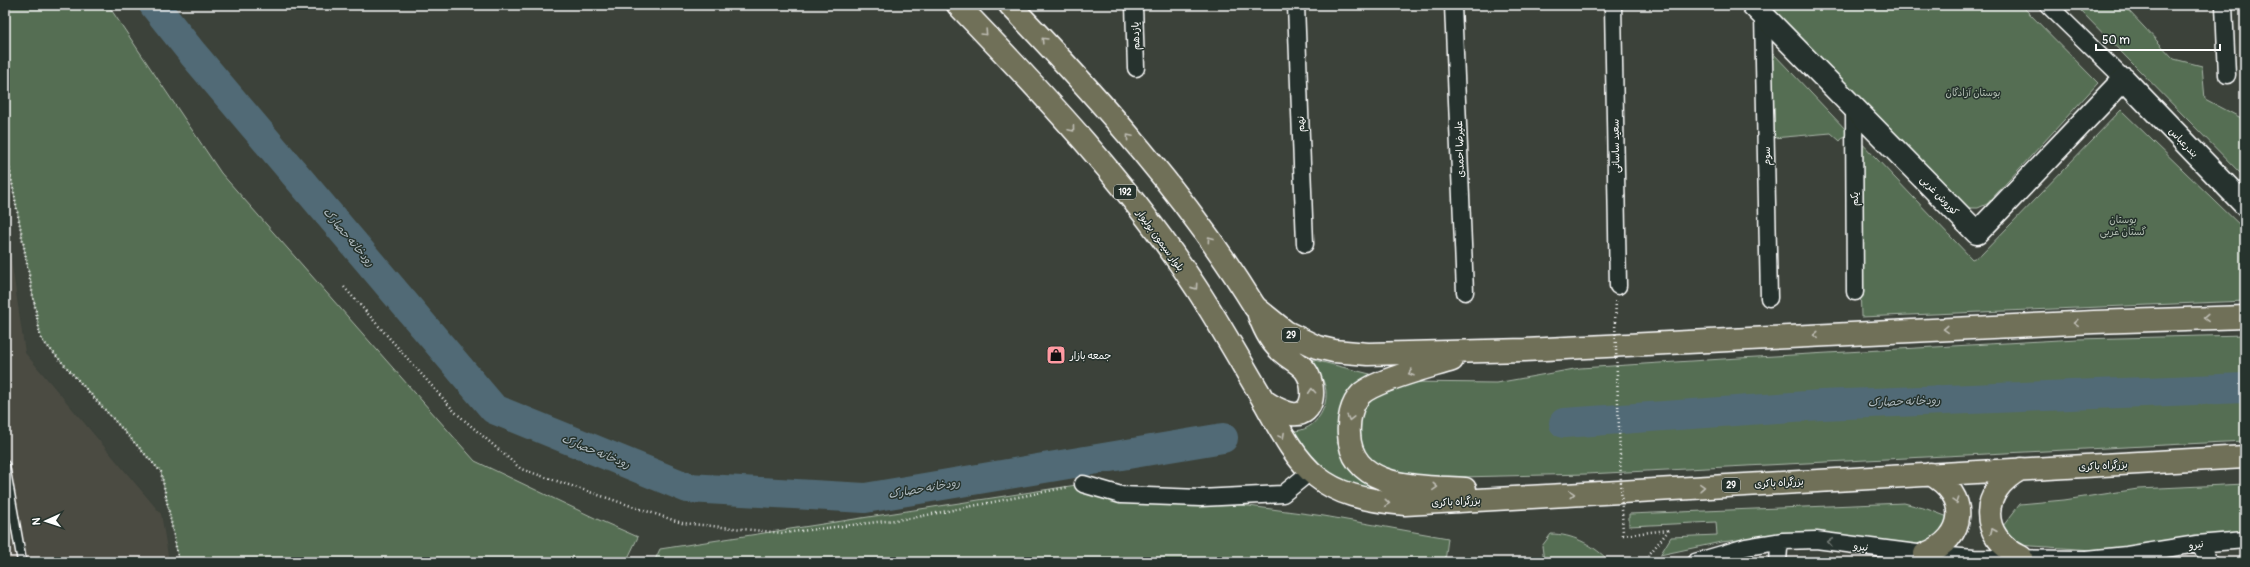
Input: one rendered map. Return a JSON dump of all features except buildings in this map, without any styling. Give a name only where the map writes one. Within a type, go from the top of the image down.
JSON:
[{"type":"main road","name":"بلوار سیمون بولیوار","points":[[958,5],[1046,98],[1132,200],[1197,289],[1264,401]]},
{"type":"main road","points":[[1010,5],[1079,76],[1159,173],[1209,238],[1255,307],[1265,331],[1274,344],[1306,371],[1313,394],[1310,405],[1305,411],[1294,414],[1275,409],[1264,401]]},
{"type":"main road","name":"29","points":[[1255,307],[1286,332],[1317,347],[1334,351],[1408,354],[2079,323],[2245,317]]},
{"type":"main road","points":[[1474,352],[1384,382],[1371,387],[1361,395],[1353,406],[1348,423],[1349,439],[1354,456],[1370,474],[1384,481],[1423,486],[1548,496]]},
{"type":"main road","name":"بزرگراه باکری","points":[[1264,401],[1287,445],[1299,461],[1310,472],[1342,493],[1377,502],[1405,504],[2245,457]]},
{"type":"main road","points":[[2021,470],[2008,476],[1998,486],[1991,499],[1989,513],[1991,528],[1998,540],[2008,551],[2021,557]]},
{"type":"main road","points":[[1925,554],[1938,549],[1948,541],[1956,529],[1959,516],[1957,502],[1952,490],[1942,480],[1930,474]]},
{"type":"street","name":"یازدهم","points":[[1134,5],[1136,68]]},
{"type":"street","name":"نهم","points":[[1296,5],[1305,244]]},
{"type":"street","name":"علیرضا احمدی","points":[[1453,5],[1465,292]]},
{"type":"street","name":"سعید ساسانی","points":[[1613,5],[1618,286]]},
{"type":"street","points":[[2048,5],[2124,79]]},
{"type":"street","points":[[2224,5],[2227,76]]},
{"type":"street","name":"کوروش غربی","points":[[1758,10],[1977,233],[2124,79]]},
{"type":"street","name":"سوم","points":[[1758,10],[1769,298]]},
{"type":"street","name":"بندرعباس","points":[[2124,79],[2245,205]]},
{"type":"street","name":"یکم","points":[[1854,107],[1855,292]]},
{"type":"street","points":[[1083,484],[1121,495],[1200,498],[1283,494],[1310,472]]},
{"type":"street","name":"نیرو","points":[[1695,562],[1746,547],[1784,541],[1816,540],[1925,554],[1974,558],[2021,557],[2087,559],[2127,555],[2197,544],[2245,540]]},
{"type":"street","points":[[1778,562],[1779,548],[1784,541]]},
{"type":"street","points":[[2197,544],[2206,553],[2208,562]]},
{"type":"lane","points":[[5,465],[22,562]]},
{"type":"path","points":[[5,145],[41,339],[160,472],[179,562]]},
{"type":"path","points":[[344,287],[455,412],[521,469],[682,523],[783,533],[912,518],[1083,484]]},
{"type":"path","points":[[1615,318],[1623,535],[1669,530],[1644,562]]},
{"type":"shaded area","points":[[5,219],[25,353],[161,514],[169,562],[5,562]]},
{"type":"green space","points":[[5,5],[108,5],[221,173],[475,461],[638,537],[626,562],[179,562],[161,472],[41,339],[5,145]]},
{"type":"green space","name":"بوستان آزادگان","points":[[1764,5],[2021,5],[2098,83],[1987,204],[1978,208],[1969,208],[1964,206],[1789,26]]},
{"type":"green space","points":[[2075,5],[2127,5],[2128,10],[2174,59],[2202,66],[2205,99],[2245,120],[2245,178]]},
{"type":"green space","points":[[1772,52],[1848,132],[1840,141],[1831,133],[1773,138]]},
{"type":"green space","name":"بوستان گستان غربی","points":[[2121,110],[2245,230],[2245,301],[1861,317],[1856,137],[1972,259],[1981,255]]},
{"type":"green space","points":[[2245,335],[2245,441],[1587,474],[1418,478],[1386,477],[1362,458],[1357,409],[1366,397],[1406,382],[1496,383],[1580,368],[2077,339]]},
{"type":"green space","points":[[1306,358],[1370,374],[1356,386],[1342,402],[1337,442],[1351,469],[1382,492],[1343,482],[1311,460],[1288,430],[1297,431],[1312,425],[1318,418],[1325,403],[1326,394],[1324,382],[1317,370]]},
{"type":"green space","points":[[1083,484],[1324,516],[1448,538],[1445,562],[654,562],[660,549]]},
{"type":"green space","points":[[2245,484],[2245,535],[2093,550],[2017,545],[2003,526],[2020,504],[2064,500],[2138,489]]},
{"type":"green space","points":[[1904,503],[1927,509],[1948,517],[1942,533],[1923,545],[1807,532],[1721,542],[1660,555],[1671,537],[1717,535],[1716,522],[1629,526],[1629,514]]},
{"type":"green space","points":[[1551,534],[1559,534],[1574,538],[1588,544],[1606,558],[1544,561],[1542,546]]},
{"type":"waterway","name":"رودخانه حصارک","points":[[154,5],[193,54],[494,409],[688,488],[865,498],[1223,438]]},
{"type":"waterway","name":"رودخانه حصارک","points":[[1564,423],[1821,405],[2245,388]]},
{"type":"place","name":"جمعه بازار","points":[[1056,355]]}]
